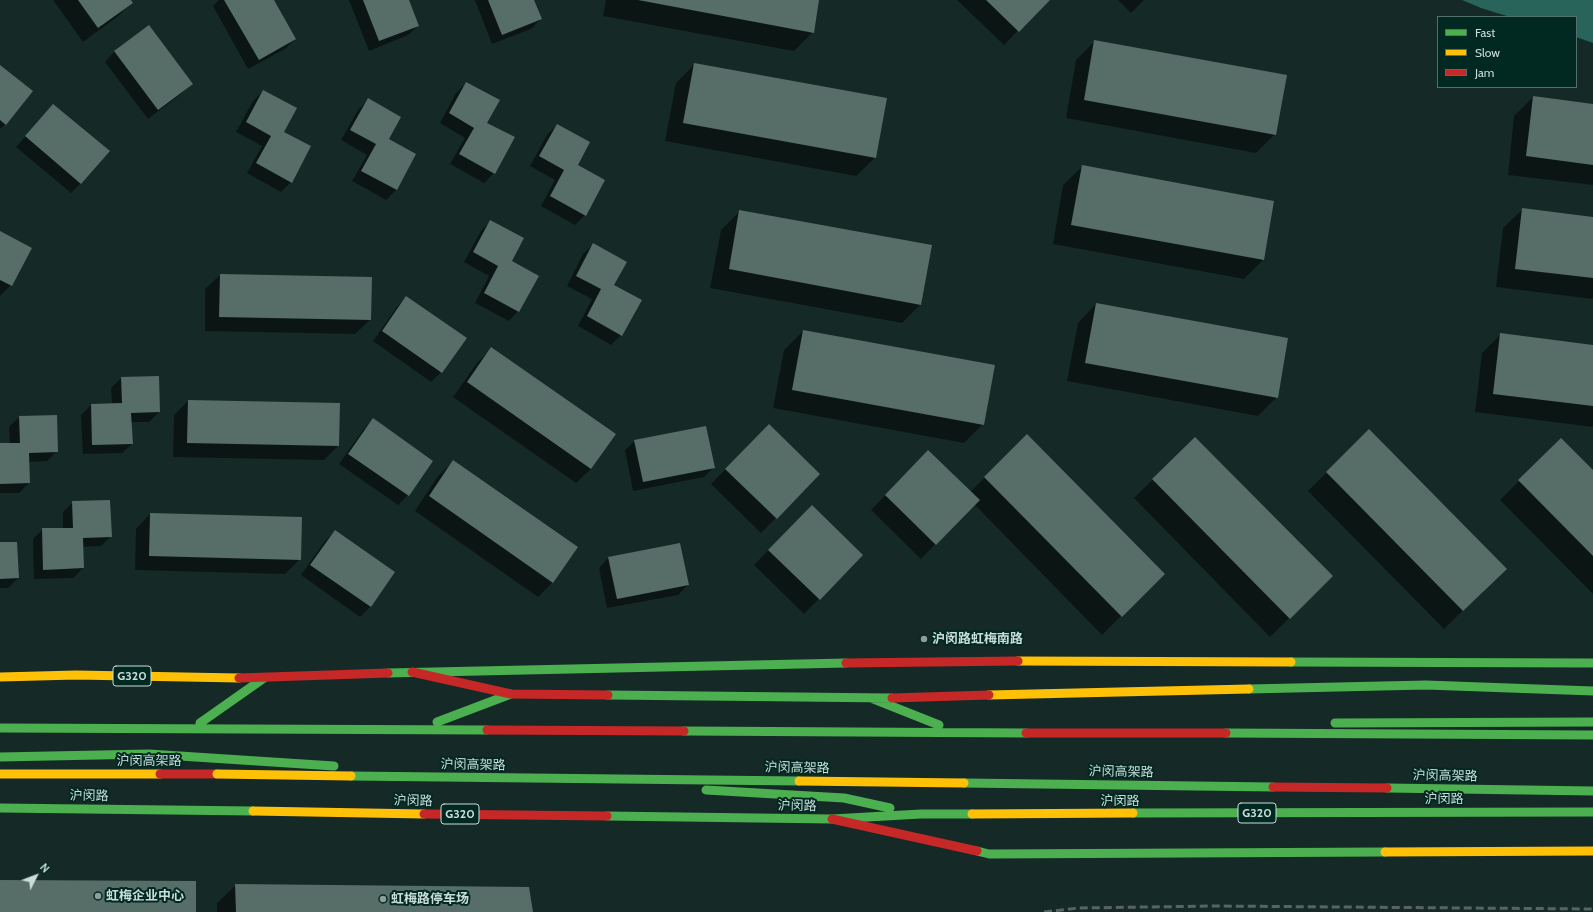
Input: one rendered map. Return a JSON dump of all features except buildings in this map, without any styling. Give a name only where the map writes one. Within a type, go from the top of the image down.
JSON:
[{"type":"main road","name":"G320","points":[[0,677],[76,675],[264,678],[412,672],[934,660],[1593,663]]},
{"type":"main road","points":[[412,672],[511,694],[871,698],[1426,685],[1593,691]]},
{"type":"main road","points":[[200,723],[264,678]]},
{"type":"main road","points":[[437,722],[511,694]]},
{"type":"main road","points":[[871,698],[939,725]]},
{"type":"main road","points":[[0,727],[200,723],[437,722],[939,725],[1266,724]]},
{"type":"main road","points":[[1322,723],[1593,722]]},
{"type":"main road","points":[[0,727],[1593,735]]},
{"type":"main road","points":[[0,757],[149,754],[844,798],[920,814]]},
{"type":"main road","name":"沪闵高架路","points":[[0,774],[1593,791]]},
{"type":"main road","name":"沪闵路","points":[[0,808],[832,819],[920,814],[1593,812]]},
{"type":"main road","points":[[832,819],[989,854],[1593,851]]},
{"type":"shaded area","points":[[1462,0],[1593,0],[1593,43],[1577,37],[1577,16],[1507,16]]},
{"type":"railway","points":[[1044,912],[1079,908],[1214,906],[1593,909]]},
{"type":"traffic: fast","points":[[1291,662],[1593,663]]},
{"type":"traffic: fast","points":[[388,673],[846,663]]},
{"type":"traffic: fast","points":[[200,723],[264,678]]},
{"type":"traffic: fast","points":[[1249,689],[1426,685],[1593,691]]},
{"type":"traffic: fast","points":[[437,722],[511,694]]},
{"type":"traffic: fast","points":[[608,695],[892,698]]},
{"type":"traffic: fast","points":[[871,698],[939,725]]},
{"type":"traffic: fast","points":[[1335,723],[1593,722]]},
{"type":"traffic: fast","points":[[0,728],[487,730]]},
{"type":"traffic: fast","points":[[684,731],[1026,733]]},
{"type":"traffic: fast","points":[[1226,733],[1593,735]]},
{"type":"traffic: fast","points":[[0,757],[149,754],[334,766]]},
{"type":"traffic: fast","points":[[351,776],[799,781]]},
{"type":"traffic: fast","points":[[964,783],[1273,787]]},
{"type":"traffic: fast","points":[[1387,788],[1593,791]]},
{"type":"traffic: fast","points":[[706,790],[844,798],[890,808]]},
{"type":"traffic: fast","points":[[0,808],[253,811]]},
{"type":"traffic: fast","points":[[1133,813],[1593,812]]},
{"type":"traffic: fast","points":[[607,816],[832,819],[921,814],[972,814]]},
{"type":"traffic: fast","points":[[977,851],[989,854],[1385,852]]},
{"type":"traffic: slow","points":[[1018,661],[1291,662]]},
{"type":"traffic: slow","points":[[0,677],[76,675],[239,678]]},
{"type":"traffic: slow","points":[[989,695],[1249,689]]},
{"type":"traffic: slow","points":[[0,774],[160,774]]},
{"type":"traffic: slow","points":[[217,774],[351,776]]},
{"type":"traffic: slow","points":[[799,781],[964,783]]},
{"type":"traffic: slow","points":[[253,811],[424,814]]},
{"type":"traffic: slow","points":[[972,814],[1133,813]]},
{"type":"traffic: slow","points":[[1385,852],[1593,851]]},
{"type":"traffic: jam","points":[[846,663],[1018,661]]},
{"type":"traffic: jam","points":[[412,672],[511,694],[608,695]]},
{"type":"traffic: jam","points":[[239,678],[388,673]]},
{"type":"traffic: jam","points":[[892,698],[989,695]]},
{"type":"traffic: jam","points":[[487,730],[684,731]]},
{"type":"traffic: jam","points":[[1026,733],[1226,733]]},
{"type":"traffic: jam","points":[[160,774],[217,774]]},
{"type":"traffic: jam","points":[[1273,787],[1387,788]]},
{"type":"traffic: jam","points":[[424,814],[607,816]]},
{"type":"traffic: jam","points":[[832,819],[977,851]]},
{"type":"place","name":"沪闵路虹梅南路","points":[[924,639]]},
{"type":"place","name":"虹梅企业中心","points":[[98,896]]},
{"type":"place","name":"虹梅路停车场","points":[[383,899]]}]
